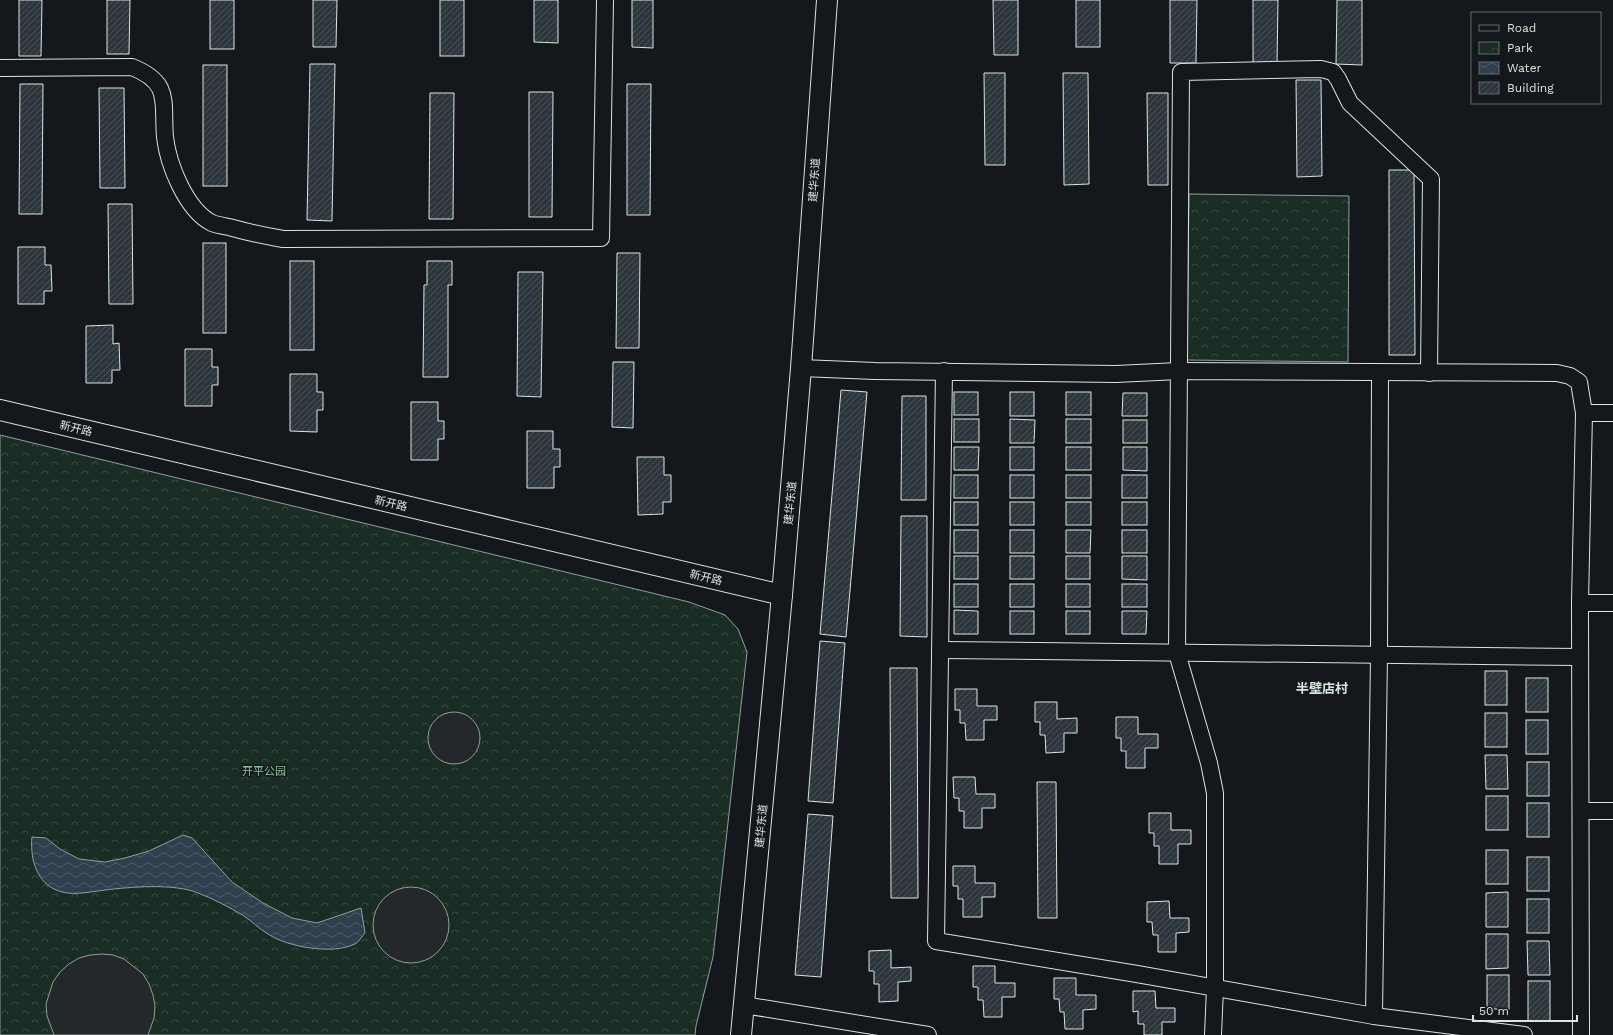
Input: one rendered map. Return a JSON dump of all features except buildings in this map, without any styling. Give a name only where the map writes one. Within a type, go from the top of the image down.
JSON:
[{"type":"main road","name":"建华东道","points":[[741,1035],[782,595],[801,368],[827,0]]},
{"type":"main road","name":"新开路","points":[[0,410],[782,595]]},
{"type":"main road","name":"建华东道","points":[[728,1035],[744,1005]]},
{"type":"street","points":[[0,68],[132,67],[145,73],[155,81],[164,98],[165,138],[173,170],[184,196],[200,214],[212,223],[264,236],[283,239],[601,238],[605,0]]},
{"type":"street","points":[[1213,1035],[1215,988],[1215,793],[1209,763],[1177,653],[1181,72],[1321,69],[1333,72],[1350,103],[1430,179],[1429,373]]},
{"type":"street","points":[[801,368],[875,371],[1116,374],[1179,371],[1557,373],[1570,376],[1579,382],[1584,413],[1580,603],[1581,1035]]},
{"type":"street","points":[[944,371],[936,941],[1374,1016],[1524,1035]]},
{"type":"street","points":[[1374,1016],[1379,655],[1380,373]]},
{"type":"street","points":[[1584,413],[1613,413]]},
{"type":"street","points":[[1580,603],[1613,603]]},
{"type":"street","points":[[940,650],[1580,657]]},
{"type":"street","points":[[1581,811],[1613,812]]},
{"type":"street","points":[[744,1005],[928,1035]]},
{"type":"green space","points":[[1189,194],[1349,196],[1348,362],[1187,360]]},
{"type":"green space","name":"开平公园","points":[[0,435],[689,602],[725,615],[738,629],[747,652],[713,957],[695,1035],[0,1035]]},
{"type":"shaded area","points":[[454,712],[468,716],[476,724],[480,738],[476,752],[468,760],[454,764],[440,760],[432,752],[428,738],[432,724],[440,716]]},
{"type":"shaded area","points":[[411,887],[426,890],[438,898],[446,910],[449,925],[446,940],[438,952],[426,960],[411,963],[396,960],[384,952],[376,940],[373,925],[376,910],[384,898],[396,890]]},
{"type":"shaded area","points":[[102,954],[113,955],[124,959],[143,974],[149,984],[155,1006],[154,1018],[148,1035],[54,1035],[47,1016],[46,1004],[53,982],[60,972],[79,958]]},
{"type":"water","points":[[183,835],[192,838],[232,882],[263,903],[292,918],[317,923],[361,908],[365,933],[355,944],[346,947],[323,949],[298,946],[276,939],[233,909],[188,890],[152,887],[66,893],[54,889],[42,880],[33,859],[32,837],[46,838],[60,849],[79,859],[105,862],[149,851]]},
{"type":"district","name":"半壁店村","points":[[1322,688]]}]
